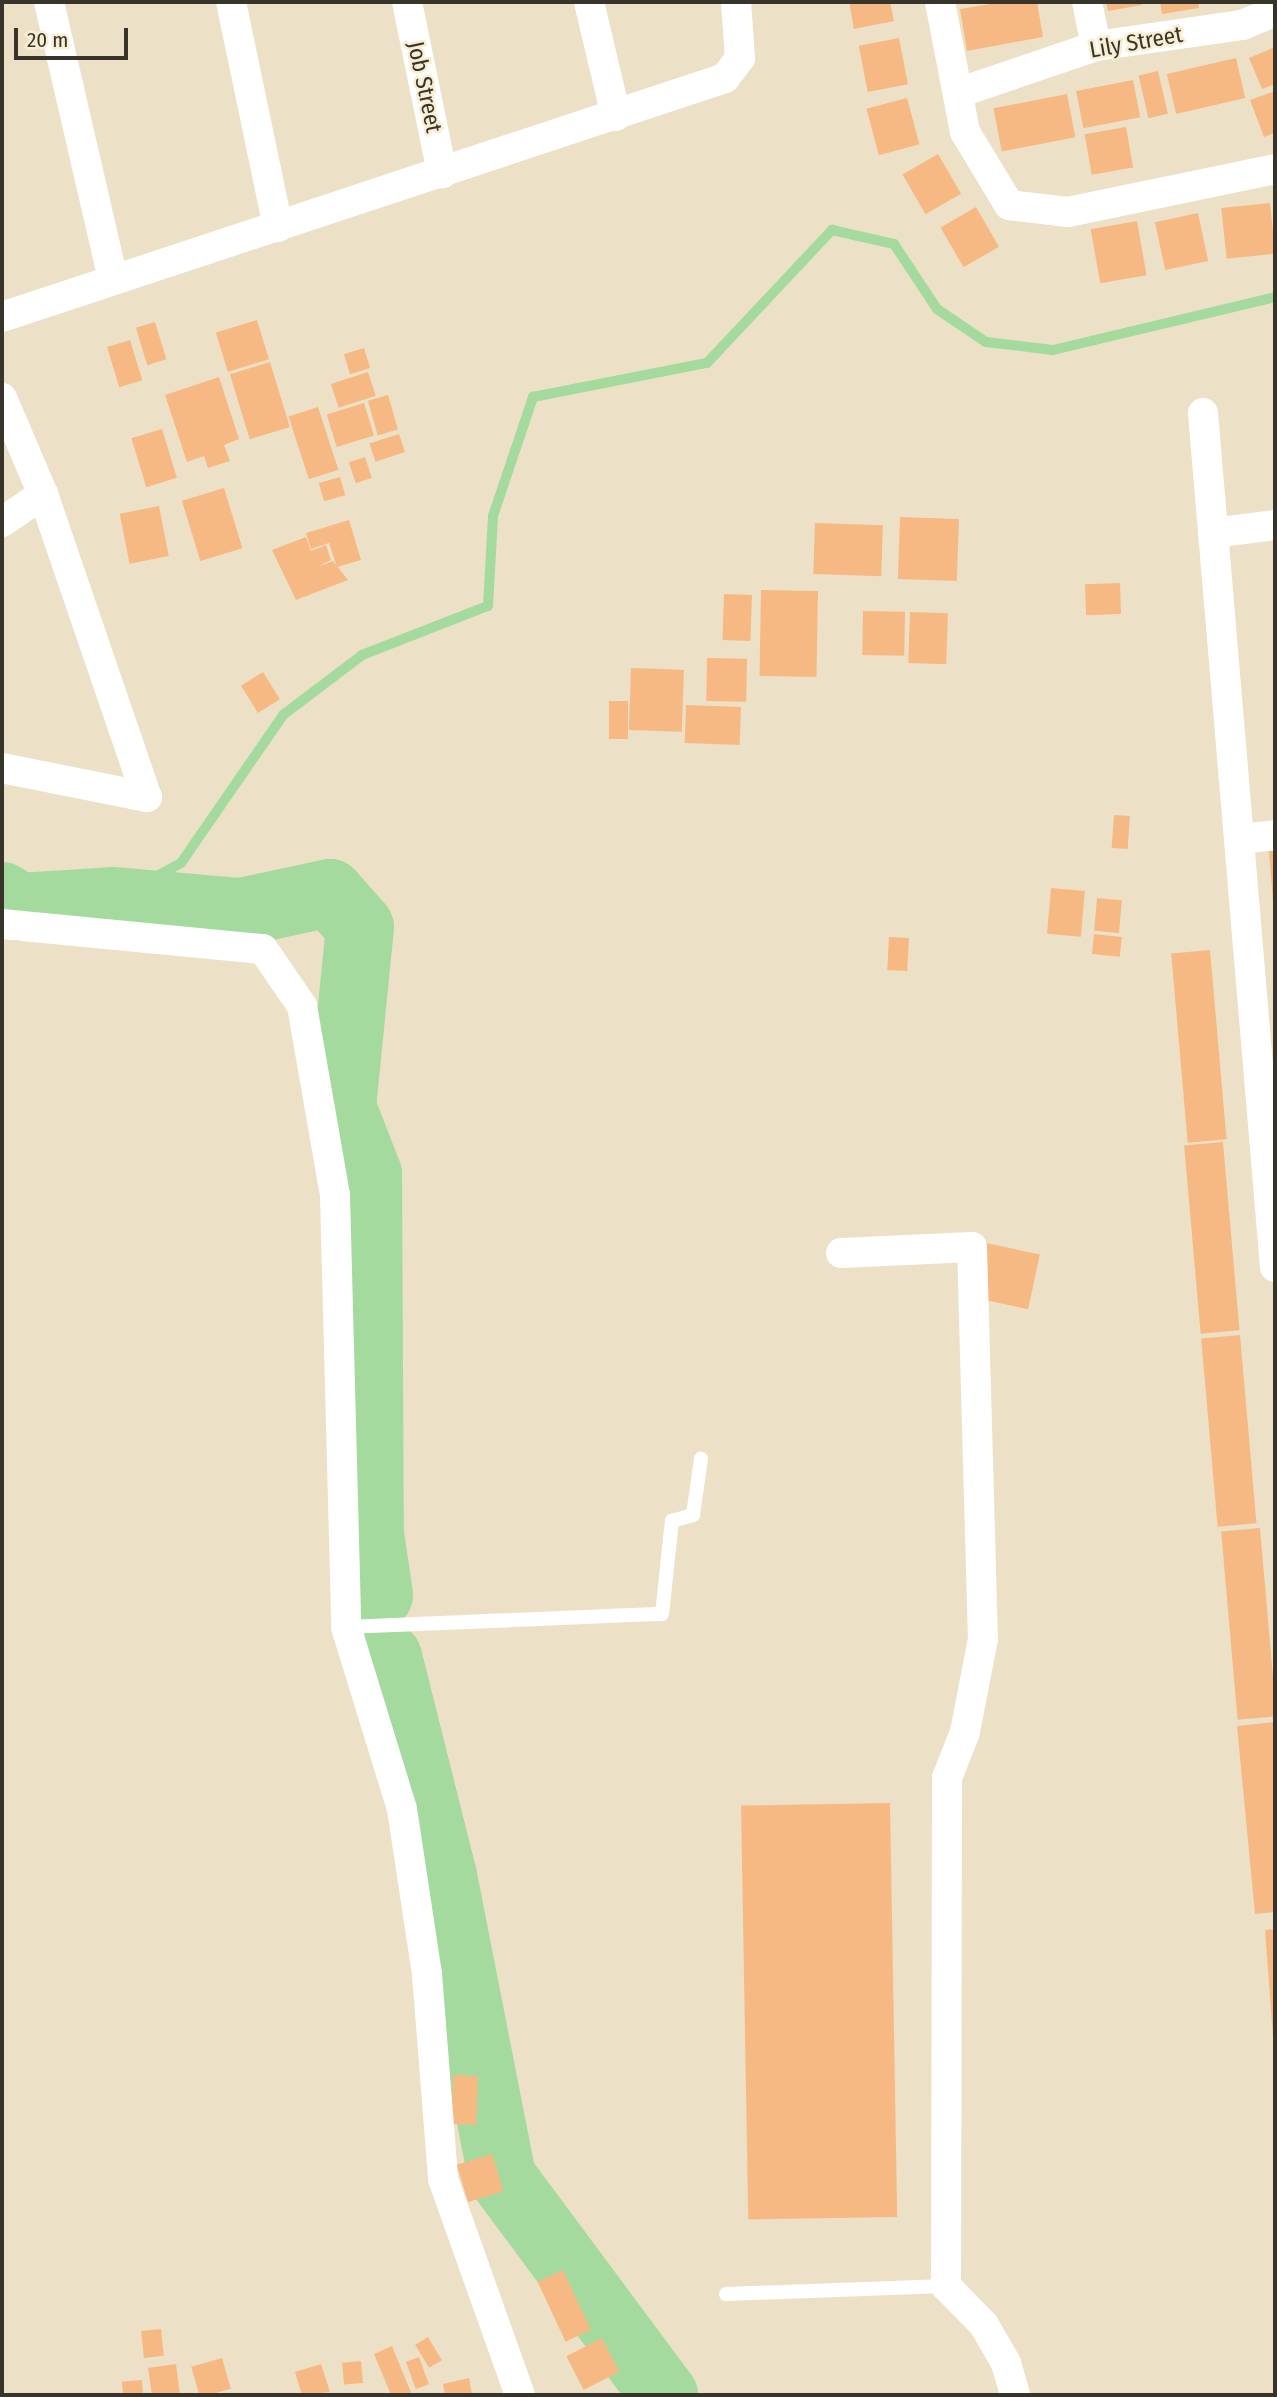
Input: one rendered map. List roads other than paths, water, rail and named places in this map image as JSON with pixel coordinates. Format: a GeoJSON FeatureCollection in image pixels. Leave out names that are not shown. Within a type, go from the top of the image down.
{"type":"FeatureCollection","features":[{"type":"Feature","properties":{"kind":"street"},"geometry":{"type":"LineString","coordinates":[[49,2],[113,280]]}},
{"type":"Feature","properties":{"kind":"street"},"geometry":{"type":"LineString","coordinates":[[231,2],[278,226]]}},
{"type":"Feature","properties":{"kind":"street","name":"Job Street"},"geometry":{"type":"LineString","coordinates":[[407,2],[442,173]]}},
{"type":"Feature","properties":{"kind":"street"},"geometry":{"type":"LineString","coordinates":[[589,2],[616,116]]}},
{"type":"Feature","properties":{"kind":"street"},"geometry":{"type":"LineString","coordinates":[[2,317],[616,116],[737,69],[741,40],[736,2]]}},
{"type":"Feature","properties":{"kind":"street"},"geometry":{"type":"LineString","coordinates":[[940,2],[965,132],[1009,205],[1068,212],[1275,169]]}},
{"type":"Feature","properties":{"kind":"street"},"geometry":{"type":"LineString","coordinates":[[1087,2],[1096,46]]}},
{"type":"Feature","properties":{"kind":"street","name":"Lily Street"},"geometry":{"type":"LineString","coordinates":[[958,93],[1096,46],[1240,14],[1275,12]]}},
{"type":"Feature","properties":{"kind":"street"},"geometry":{"type":"LineString","coordinates":[[2,398],[43,494],[147,797],[2,768]]}},
{"type":"Feature","properties":{"kind":"street"},"geometry":{"type":"LineString","coordinates":[[1202,414],[1275,1267]]}},
{"type":"Feature","properties":{"kind":"street"},"geometry":{"type":"LineString","coordinates":[[2,522],[43,494]]}},
{"type":"Feature","properties":{"kind":"street"},"geometry":{"type":"LineString","coordinates":[[1213,533],[1275,525]]}},
{"type":"Feature","properties":{"kind":"street"},"geometry":{"type":"LineString","coordinates":[[1239,839],[1275,835]]}},
{"type":"Feature","properties":{"kind":"street"},"geometry":{"type":"LineString","coordinates":[[2,924],[263,949],[302,1006],[335,1195],[346,1627],[402,1810],[427,1974],[443,2179],[520,2395]]}},
{"type":"Feature","properties":{"kind":"street"},"geometry":{"type":"LineString","coordinates":[[841,1253],[972,1247],[983,1639],[965,1731],[947,1778],[946,2286],[984,2325],[1006,2363],[1015,2395]]}},
{"type":"Feature","properties":{"kind":"lane"},"geometry":{"type":"LineString","coordinates":[[346,1627],[662,1614],[672,1521],[693,1515],[701,1459]]}},
{"type":"Feature","properties":{"kind":"lane"},"geometry":{"type":"LineString","coordinates":[[726,2294],[946,2286]]}},
{"type":"Feature","properties":{"kind":"waterway"},"geometry":{"type":"LineString","coordinates":[[112,901],[181,863],[283,715],[362,655],[488,606],[493,516],[533,397],[707,363],[832,230],[894,244],[937,309],[986,342],[1053,350],[1275,297]]}},
{"type":"Feature","properties":{"kind":"waterway"},"geometry":{"type":"LineString","coordinates":[[2,896],[20,907],[112,901],[241,912],[330,893],[360,927],[342,1107],[368,1174],[370,1534],[379,1595]]}},
{"type":"Feature","properties":{"kind":"waterway"},"geometry":{"type":"LineString","coordinates":[[388,1657],[443,1876],[502,2177],[664,2395]]}}]}
